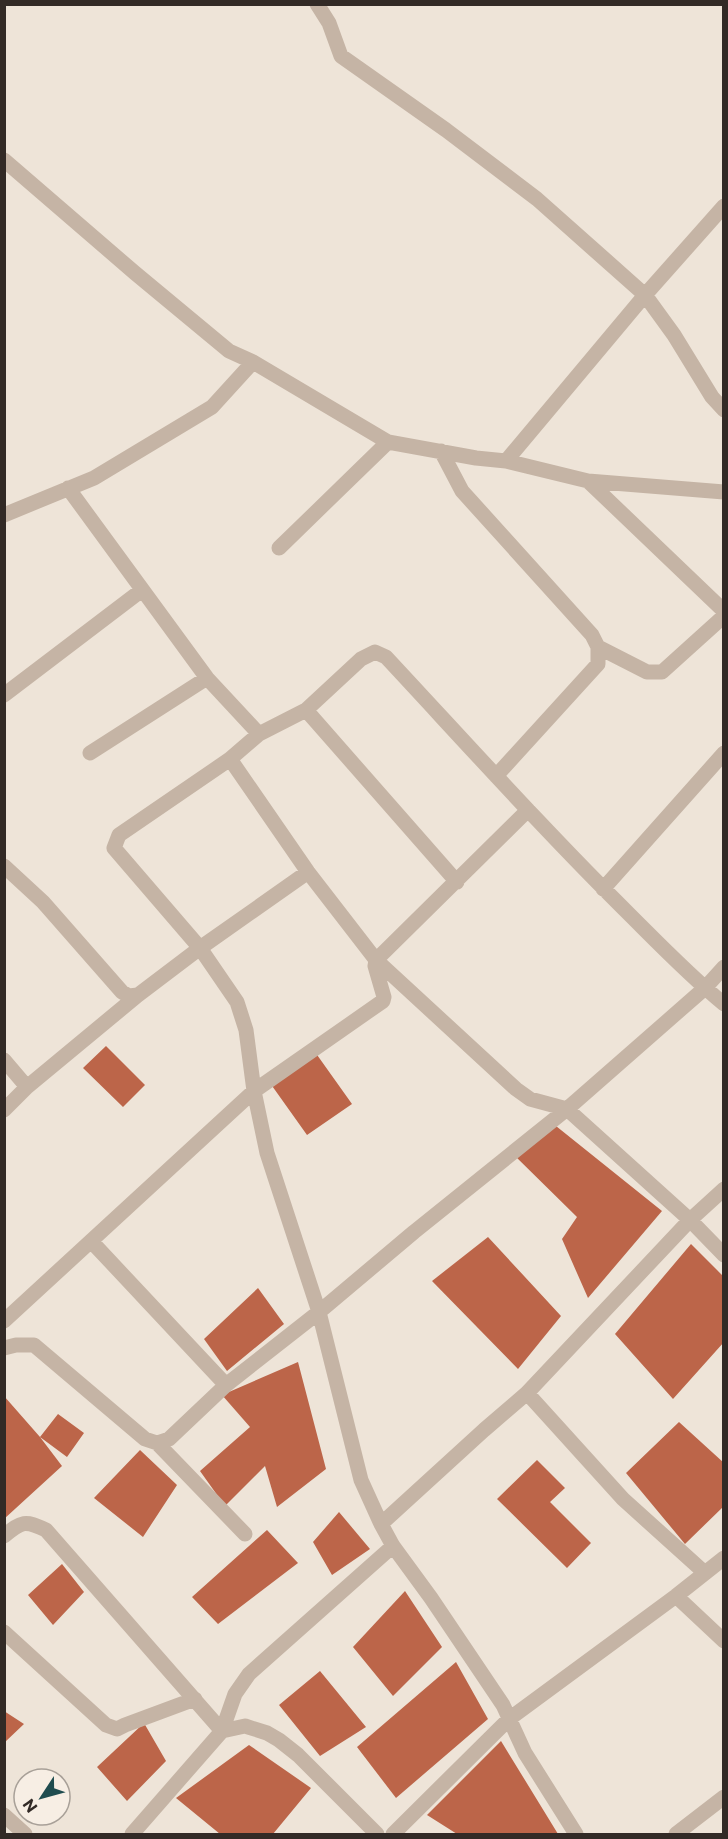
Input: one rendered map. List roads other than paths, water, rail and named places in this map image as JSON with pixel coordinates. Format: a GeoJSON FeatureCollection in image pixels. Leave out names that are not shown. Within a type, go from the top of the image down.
{"type":"FeatureCollection","features":[{"type":"Feature","properties":{"kind":"street"},"geometry":{"type":"LineString","coordinates":[[316,4],[329,23],[341,56],[446,130],[537,200],[645,296],[674,335],[712,397],[723,410]]}},
{"type":"Feature","properties":{"kind":"street"},"geometry":{"type":"LineString","coordinates":[[4,160],[229,351],[253,362],[388,442],[506,461],[588,481],[723,492]]}},
{"type":"Feature","properties":{"kind":"street"},"geometry":{"type":"LineString","coordinates":[[506,461],[723,206]]}},
{"type":"Feature","properties":{"kind":"street"},"geometry":{"type":"LineString","coordinates":[[4,514],[94,477],[212,407],[253,362]]}},
{"type":"Feature","properties":{"kind":"street"},"geometry":{"type":"LineString","coordinates":[[279,548],[388,442]]}},
{"type":"Feature","properties":{"kind":"street"},"geometry":{"type":"LineString","coordinates":[[441,452],[462,491],[592,635],[598,647],[598,664],[496,776]]}},
{"type":"Feature","properties":{"kind":"street"},"geometry":{"type":"LineString","coordinates":[[588,481],[723,611]]}},
{"type":"Feature","properties":{"kind":"street"},"geometry":{"type":"LineString","coordinates":[[68,488],[207,678],[259,734]]}},
{"type":"Feature","properties":{"kind":"street"},"geometry":{"type":"LineString","coordinates":[[4,695],[142,590]]}},
{"type":"Feature","properties":{"kind":"street"},"geometry":{"type":"LineString","coordinates":[[598,647],[647,672],[662,672],[723,616]]}},
{"type":"Feature","properties":{"kind":"street"},"geometry":{"type":"LineString","coordinates":[[576,1834],[525,1752],[503,1705],[393,1546],[381,1524],[361,1480],[319,1312],[298,1254],[267,1153],[254,1091],[246,1030],[237,1002],[200,948],[114,848],[115,842],[119,835],[230,759],[259,734],[306,710],[361,659],[375,652],[386,657],[603,889],[723,1004]]}},
{"type":"Feature","properties":{"kind":"street"},"geometry":{"type":"LineString","coordinates":[[90,753],[207,678]]}},
{"type":"Feature","properties":{"kind":"street"},"geometry":{"type":"LineString","coordinates":[[306,710],[457,882]]}},
{"type":"Feature","properties":{"kind":"street"},"geometry":{"type":"LineString","coordinates":[[603,889],[723,753]]}},
{"type":"Feature","properties":{"kind":"street"},"geometry":{"type":"LineString","coordinates":[[230,759],[308,872],[376,960],[516,1089],[530,1099],[567,1109],[690,1220],[723,1255]]}},
{"type":"Feature","properties":{"kind":"street"},"geometry":{"type":"LineString","coordinates":[[4,1321],[254,1091],[383,1002],[384,997],[375,966],[376,960],[528,810]]}},
{"type":"Feature","properties":{"kind":"street"},"geometry":{"type":"LineString","coordinates":[[4,866],[43,902],[122,992],[129,996],[138,996]]}},
{"type":"Feature","properties":{"kind":"street"},"geometry":{"type":"LineString","coordinates":[[4,1110],[27,1087],[138,996],[200,948],[308,872]]}},
{"type":"Feature","properties":{"kind":"street"},"geometry":{"type":"LineString","coordinates":[[157,1443],[169,1439],[226,1385],[567,1109],[705,988],[723,967]]}},
{"type":"Feature","properties":{"kind":"street"},"geometry":{"type":"LineString","coordinates":[[4,1060],[27,1087]]}},
{"type":"Feature","properties":{"kind":"street"},"geometry":{"type":"LineString","coordinates":[[381,1524],[528,1393],[690,1220],[723,1190]]}},
{"type":"Feature","properties":{"kind":"street"},"geometry":{"type":"LineString","coordinates":[[91,1241],[226,1385]]}},
{"type":"Feature","properties":{"kind":"street"},"geometry":{"type":"LineString","coordinates":[[4,1348],[16,1345],[34,1346],[146,1439],[157,1443],[245,1534]]}},
{"type":"Feature","properties":{"kind":"street"},"geometry":{"type":"LineString","coordinates":[[528,1393],[623,1499],[705,1573]]}},
{"type":"Feature","properties":{"kind":"street"},"geometry":{"type":"LineString","coordinates":[[4,1536],[18,1525],[31,1523],[46,1530],[222,1731]]}},
{"type":"Feature","properties":{"kind":"street"},"geometry":{"type":"LineString","coordinates":[[132,1834],[222,1731],[235,1694],[249,1674],[393,1546]]}},
{"type":"Feature","properties":{"kind":"street"},"geometry":{"type":"LineString","coordinates":[[393,1834],[509,1719],[723,1558]]}},
{"type":"Feature","properties":{"kind":"street"},"geometry":{"type":"LineString","coordinates":[[675,1596],[723,1641]]}},
{"type":"Feature","properties":{"kind":"street"},"geometry":{"type":"LineString","coordinates":[[4,1632],[106,1725],[117,1729],[195,1699]]}},
{"type":"Feature","properties":{"kind":"street"},"geometry":{"type":"LineString","coordinates":[[222,1731],[245,1726],[267,1733],[279,1740],[298,1755],[377,1834]]}},
{"type":"Feature","properties":{"kind":"street"},"geometry":{"type":"LineString","coordinates":[[676,1834],[723,1797]]}},
{"type":"Feature","properties":{"kind":"street"},"geometry":{"type":"LineString","coordinates":[[4,1815],[22,1834]]}}]}
